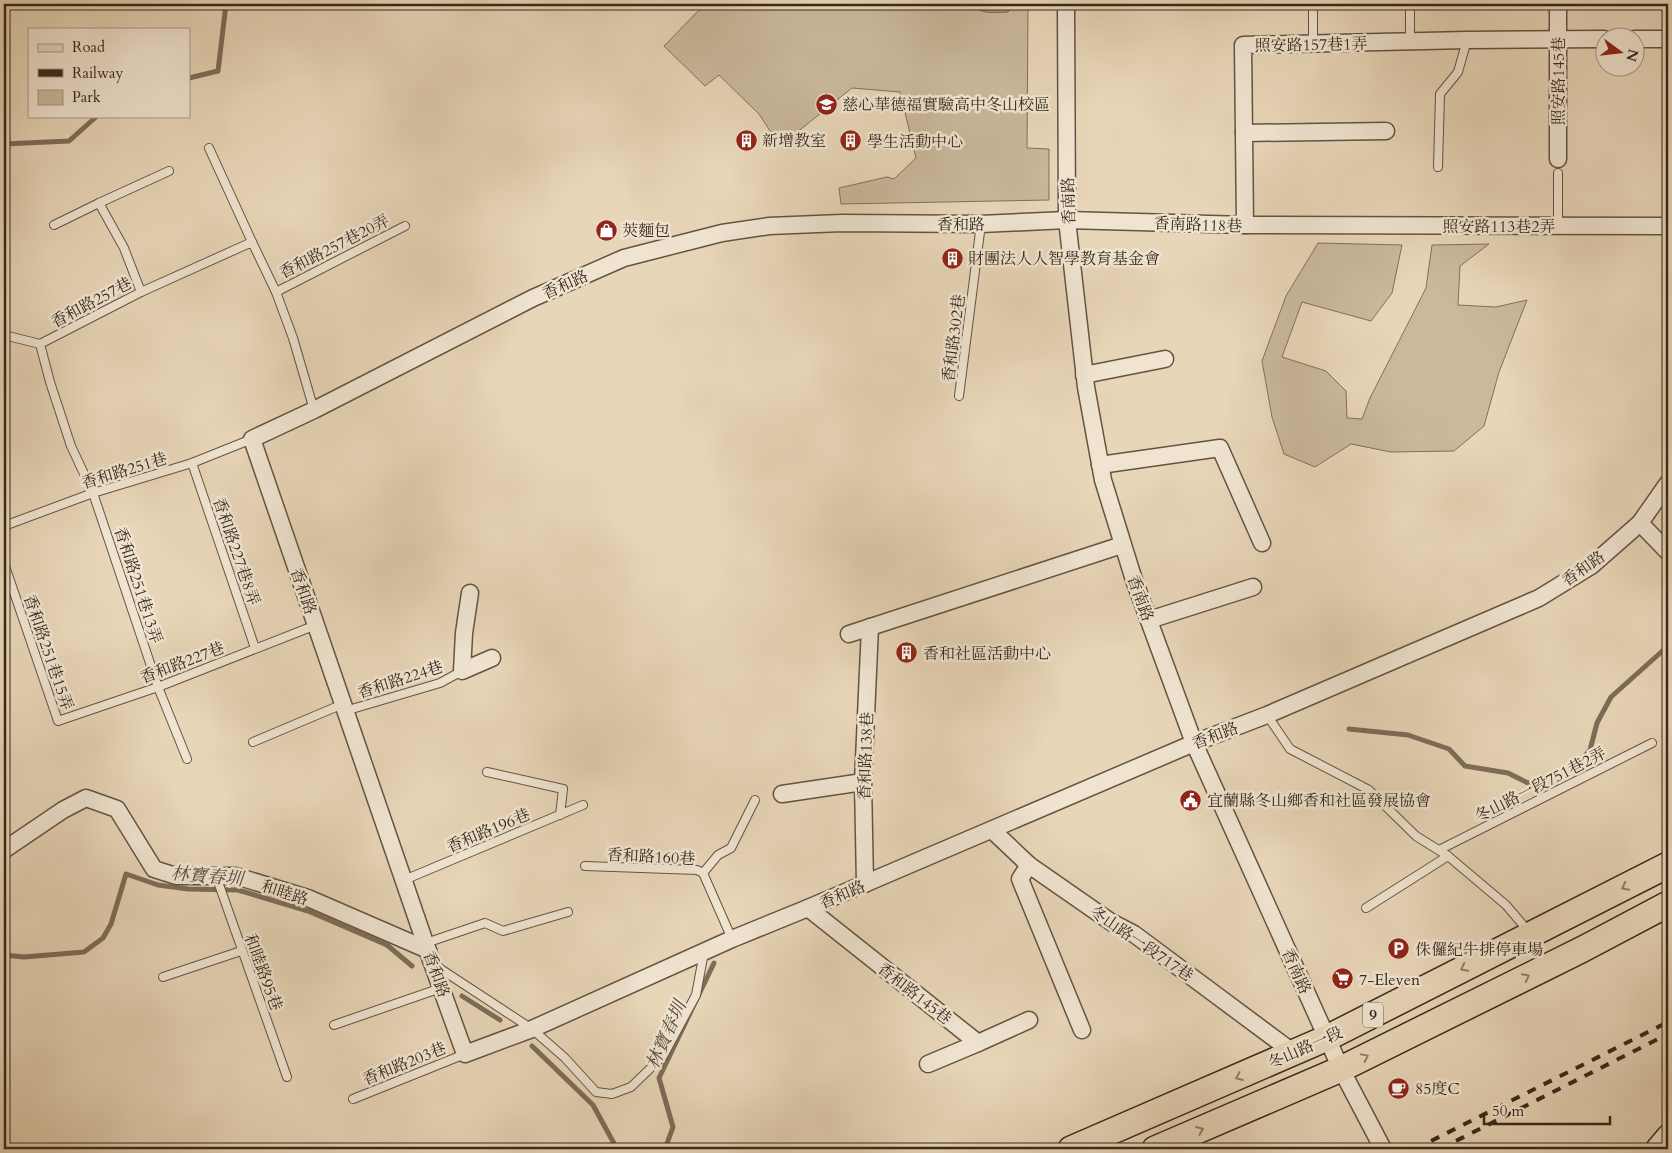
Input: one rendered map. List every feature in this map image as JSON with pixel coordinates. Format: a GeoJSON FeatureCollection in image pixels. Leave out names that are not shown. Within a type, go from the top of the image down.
{"type":"FeatureCollection","features":[{"type":"Feature","properties":{"kind":"main road","name":"冬山路一段"},"geometry":{"type":"LineString","coordinates":[[1071,1149],[1327,1038],[1668,865]]}},
{"type":"Feature","properties":{"kind":"main road","name":"冬山路一段"},"geometry":{"type":"LineString","coordinates":[[1155,1149],[1340,1069],[1574,953],[1668,904]]}},
{"type":"Feature","properties":{"kind":"street","name":"香南路"},"geometry":{"type":"LineString","coordinates":[[1066,4],[1067,220],[1084,375],[1103,480],[1122,545],[1194,743],[1340,1069],[1383,1149]]}},
{"type":"Feature","properties":{"kind":"street","name":"照安路145巷"},"geometry":{"type":"LineString","coordinates":[[1558,4],[1558,166]]}},
{"type":"Feature","properties":{"kind":"street","name":"照安路157巷1弄"},"geometry":{"type":"LineString","coordinates":[[1245,225],[1244,46],[1313,43],[1594,39]]}},
{"type":"Feature","properties":{"kind":"street"},"geometry":{"type":"LineString","coordinates":[[1644,39],[1668,39]]}},
{"type":"Feature","properties":{"kind":"street"},"geometry":{"type":"LineString","coordinates":[[1244,132],[1386,131]]}},
{"type":"Feature","properties":{"kind":"street","name":"香和路"},"geometry":{"type":"LineString","coordinates":[[1067,220],[981,224],[842,223],[769,226],[722,233],[624,258],[533,298],[314,410],[252,439],[465,1054],[530,1030],[732,939],[1194,743],[1267,715],[1539,598],[1591,566],[1640,523],[1668,484]]}},
{"type":"Feature","properties":{"kind":"street","name":"香南路118巷"},"geometry":{"type":"LineString","coordinates":[[1067,220],[1245,225],[1329,225]]}},
{"type":"Feature","properties":{"kind":"street","name":"照安路113巷2弄"},"geometry":{"type":"LineString","coordinates":[[1329,225],[1668,226]]}},
{"type":"Feature","properties":{"kind":"street"},"geometry":{"type":"LineString","coordinates":[[1084,375],[1165,359]]}},
{"type":"Feature","properties":{"kind":"street"},"geometry":{"type":"LineString","coordinates":[[1100,465],[1220,448],[1262,542]]}},
{"type":"Feature","properties":{"kind":"street"},"geometry":{"type":"LineString","coordinates":[[1640,523],[1668,552]]}},
{"type":"Feature","properties":{"kind":"street"},"geometry":{"type":"LineString","coordinates":[[849,634],[1122,545]]}},
{"type":"Feature","properties":{"kind":"street"},"geometry":{"type":"LineString","coordinates":[[1149,620],[1253,587]]}},
{"type":"Feature","properties":{"kind":"street"},"geometry":{"type":"LineString","coordinates":[[470,593],[464,633],[462,671],[492,658]]}},
{"type":"Feature","properties":{"kind":"street","name":"香和路138巷"},"geometry":{"type":"LineString","coordinates":[[865,884],[863,782],[870,627]]}},
{"type":"Feature","properties":{"kind":"street"},"geometry":{"type":"LineString","coordinates":[[782,794],[863,782]]}},
{"type":"Feature","properties":{"kind":"street","name":"和睦路"},"geometry":{"type":"LineString","coordinates":[[4,850],[63,810],[86,798],[118,809],[154,869],[176,876],[216,879],[236,876],[308,898],[429,952]]}},
{"type":"Feature","properties":{"kind":"street","name":"冬山路一段717巷"},"geometry":{"type":"LineString","coordinates":[[992,830],[1029,865],[1111,922],[1134,934],[1294,1053]]}},
{"type":"Feature","properties":{"kind":"street"},"geometry":{"type":"LineString","coordinates":[[1029,865],[1020,879],[1082,1030]]}},
{"type":"Feature","properties":{"kind":"street","name":"香和路145巷"},"geometry":{"type":"LineString","coordinates":[[808,908],[978,1043]]}},
{"type":"Feature","properties":{"kind":"street"},"geometry":{"type":"LineString","coordinates":[[928,1064],[1029,1020]]}},
{"type":"Feature","properties":{"kind":"street"},"geometry":{"type":"LineString","coordinates":[[1657,1149],[1668,1136]]}},
{"type":"Feature","properties":{"kind":"lane"},"geometry":{"type":"LineString","coordinates":[[1313,4],[1313,43]]}},
{"type":"Feature","properties":{"kind":"lane"},"geometry":{"type":"LineString","coordinates":[[1410,4],[1410,42]]}},
{"type":"Feature","properties":{"kind":"lane"},"geometry":{"type":"LineString","coordinates":[[1438,167],[1440,94],[1458,72],[1468,40]]}},
{"type":"Feature","properties":{"kind":"lane"},"geometry":{"type":"LineString","coordinates":[[210,148],[276,292],[293,338],[314,410]]}},
{"type":"Feature","properties":{"kind":"lane"},"geometry":{"type":"LineString","coordinates":[[1558,166],[1558,226]]}},
{"type":"Feature","properties":{"kind":"lane"},"geometry":{"type":"LineString","coordinates":[[54,225],[169,170]]}},
{"type":"Feature","properties":{"kind":"lane"},"geometry":{"type":"LineString","coordinates":[[99,203],[124,248],[141,292]]}},
{"type":"Feature","properties":{"kind":"lane","name":"香和路302巷"},"geometry":{"type":"LineString","coordinates":[[959,396],[981,224]]}},
{"type":"Feature","properties":{"kind":"lane","name":"香和路257巷20弄"},"geometry":{"type":"LineString","coordinates":[[276,292],[404,226]]}},
{"type":"Feature","properties":{"kind":"lane","name":"香和路257巷"},"geometry":{"type":"LineString","coordinates":[[93,493],[71,446],[40,344],[141,292],[252,242]]}},
{"type":"Feature","properties":{"kind":"lane"},"geometry":{"type":"LineString","coordinates":[[4,335],[40,344]]}},
{"type":"Feature","properties":{"kind":"lane","name":"香和路251巷"},"geometry":{"type":"LineString","coordinates":[[4,526],[93,493],[192,462],[252,439]]}},
{"type":"Feature","properties":{"kind":"lane","name":"香和路227巷8弄"},"geometry":{"type":"LineString","coordinates":[[192,462],[255,648]]}},
{"type":"Feature","properties":{"kind":"lane","name":"香和路251巷13弄"},"geometry":{"type":"LineString","coordinates":[[93,493],[158,687],[187,759]]}},
{"type":"Feature","properties":{"kind":"lane","name":"香和路251巷15弄"},"geometry":{"type":"LineString","coordinates":[[4,563],[58,721]]}},
{"type":"Feature","properties":{"kind":"lane","name":"香和路227巷"},"geometry":{"type":"LineString","coordinates":[[58,721],[158,687],[316,625]]}},
{"type":"Feature","properties":{"kind":"lane","name":"香和路224巷"},"geometry":{"type":"LineString","coordinates":[[253,742],[344,708],[440,683],[462,671]]}},
{"type":"Feature","properties":{"kind":"lane"},"geometry":{"type":"LineString","coordinates":[[1267,715],[1290,749],[1369,790],[1416,836],[1448,856],[1506,905],[1530,934]]}},
{"type":"Feature","properties":{"kind":"lane","name":"冬山路一段751巷2弄"},"geometry":{"type":"LineString","coordinates":[[1439,850],[1652,743]]}},
{"type":"Feature","properties":{"kind":"lane"},"geometry":{"type":"LineString","coordinates":[[487,772],[564,789],[560,815]]}},
{"type":"Feature","properties":{"kind":"lane"},"geometry":{"type":"LineString","coordinates":[[703,873],[718,855],[731,848],[755,800]]}},
{"type":"Feature","properties":{"kind":"lane","name":"香和路196巷"},"geometry":{"type":"LineString","coordinates":[[404,880],[583,805]]}},
{"type":"Feature","properties":{"kind":"lane"},"geometry":{"type":"LineString","coordinates":[[1366,908],[1448,856]]}},
{"type":"Feature","properties":{"kind":"lane","name":"香和路160巷"},"geometry":{"type":"LineString","coordinates":[[584,866],[697,870],[703,873],[732,939]]}},
{"type":"Feature","properties":{"kind":"lane","name":"和睦路95巷"},"geometry":{"type":"LineString","coordinates":[[216,879],[286,1077]]}},
{"type":"Feature","properties":{"kind":"lane"},"geometry":{"type":"LineString","coordinates":[[568,912],[503,931],[485,923],[429,952],[565,1058],[596,1092],[612,1094],[631,1087],[663,1056],[696,995],[704,952]]}},
{"type":"Feature","properties":{"kind":"lane"},"geometry":{"type":"LineString","coordinates":[[163,977],[241,952]]}},
{"type":"Feature","properties":{"kind":"lane"},"geometry":{"type":"LineString","coordinates":[[334,1025],[441,988]]}},
{"type":"Feature","properties":{"kind":"lane","name":"香和路203巷"},"geometry":{"type":"LineString","coordinates":[[353,1099],[465,1054]]}},
{"type":"Feature","properties":{"kind":"green space"},"geometry":{"type":"Polygon","coordinates":[[[705,4],[1028,4],[1027,148],[1049,149],[1049,200],[841,204],[839,188],[887,177],[894,179],[916,158],[900,92],[852,88],[780,146],[759,114],[719,75],[705,86],[664,46],[705,4]]]}},
{"type":"Feature","properties":{"kind":"green space"},"geometry":{"type":"Polygon","coordinates":[[[1318,243],[1402,245],[1392,293],[1371,321],[1302,302],[1282,357],[1326,371],[1346,391],[1347,418],[1362,419],[1370,398],[1426,288],[1432,245],[1489,244],[1460,266],[1458,305],[1496,307],[1527,300],[1499,372],[1484,426],[1454,451],[1391,452],[1351,444],[1315,467],[1284,454],[1272,417],[1262,361],[1286,296],[1318,243]]]}},
{"type":"Feature","properties":{"kind":"shaded area"},"geometry":{"type":"Polygon","coordinates":[[[969,4],[1015,4],[1008,12],[997,13],[983,11],[969,4]]]}},
{"type":"Feature","properties":{"kind":"waterway"},"geometry":{"type":"LineString","coordinates":[[190,78],[218,71],[226,4]]}},
{"type":"Feature","properties":{"kind":"waterway"},"geometry":{"type":"LineString","coordinates":[[4,144],[69,141],[95,118]]}},
{"type":"Feature","properties":{"kind":"waterway","name":"林寶春圳"},"geometry":{"type":"LineString","coordinates":[[1349,729],[1408,735],[1449,749],[1465,766],[1508,773],[1528,783],[1577,765],[1590,750],[1597,723],[1611,697],[1668,646]]}},
{"type":"Feature","properties":{"kind":"waterway","name":"林寶春圳"},"geometry":{"type":"LineString","coordinates":[[4,955],[24,957],[84,952],[103,938],[111,924],[126,874],[158,885],[188,889],[238,890],[308,911],[387,945],[412,966]]}},
{"type":"Feature","properties":{"kind":"waterway","name":"林寶春圳"},"geometry":{"type":"LineString","coordinates":[[665,1149],[673,1127],[659,1078],[714,963]]}},
{"type":"Feature","properties":{"kind":"waterway","name":"林寶春圳"},"geometry":{"type":"LineString","coordinates":[[462,996],[500,1020]]}},
{"type":"Feature","properties":{"kind":"waterway","name":"林寶春圳"},"geometry":{"type":"LineString","coordinates":[[532,1046],[593,1105],[617,1149]]}},
{"type":"Feature","properties":{"kind":"railway"},"geometry":{"type":"LineString","coordinates":[[1415,1149],[1668,1022]]}},
{"type":"Feature","properties":{"kind":"railway"},"geometry":{"type":"LineString","coordinates":[[1440,1149],[1668,1034]]}},
{"type":"Feature","properties":{"kind":"place","name":"慈心華德福實驗高中冬山校區"},"geometry":{"type":"Point","coordinates":[826,104]}},
{"type":"Feature","properties":{"kind":"place","name":"新增教室"},"geometry":{"type":"Point","coordinates":[746,140]}},
{"type":"Feature","properties":{"kind":"place","name":"學生活動中心"},"geometry":{"type":"Point","coordinates":[851,141]}},
{"type":"Feature","properties":{"kind":"place","name":"莢麵包"},"geometry":{"type":"Point","coordinates":[606,230]}},
{"type":"Feature","properties":{"kind":"place","name":"財團法人人智學教育基金會"},"geometry":{"type":"Point","coordinates":[952,258]}},
{"type":"Feature","properties":{"kind":"place","name":"香和社區活動中心"},"geometry":{"type":"Point","coordinates":[907,653]}},
{"type":"Feature","properties":{"kind":"place","name":"宜蘭縣冬山鄉香和社區發展協會"},"geometry":{"type":"Point","coordinates":[1191,800]}},
{"type":"Feature","properties":{"kind":"place","name":"侏儸紀牛排停車場"},"geometry":{"type":"Point","coordinates":[1399,949]}},
{"type":"Feature","properties":{"kind":"place","name":"7-Eleven"},"geometry":{"type":"Point","coordinates":[1343,979]}},
{"type":"Feature","properties":{"kind":"place","name":"85度C"},"geometry":{"type":"Point","coordinates":[1399,1088]}}]}
